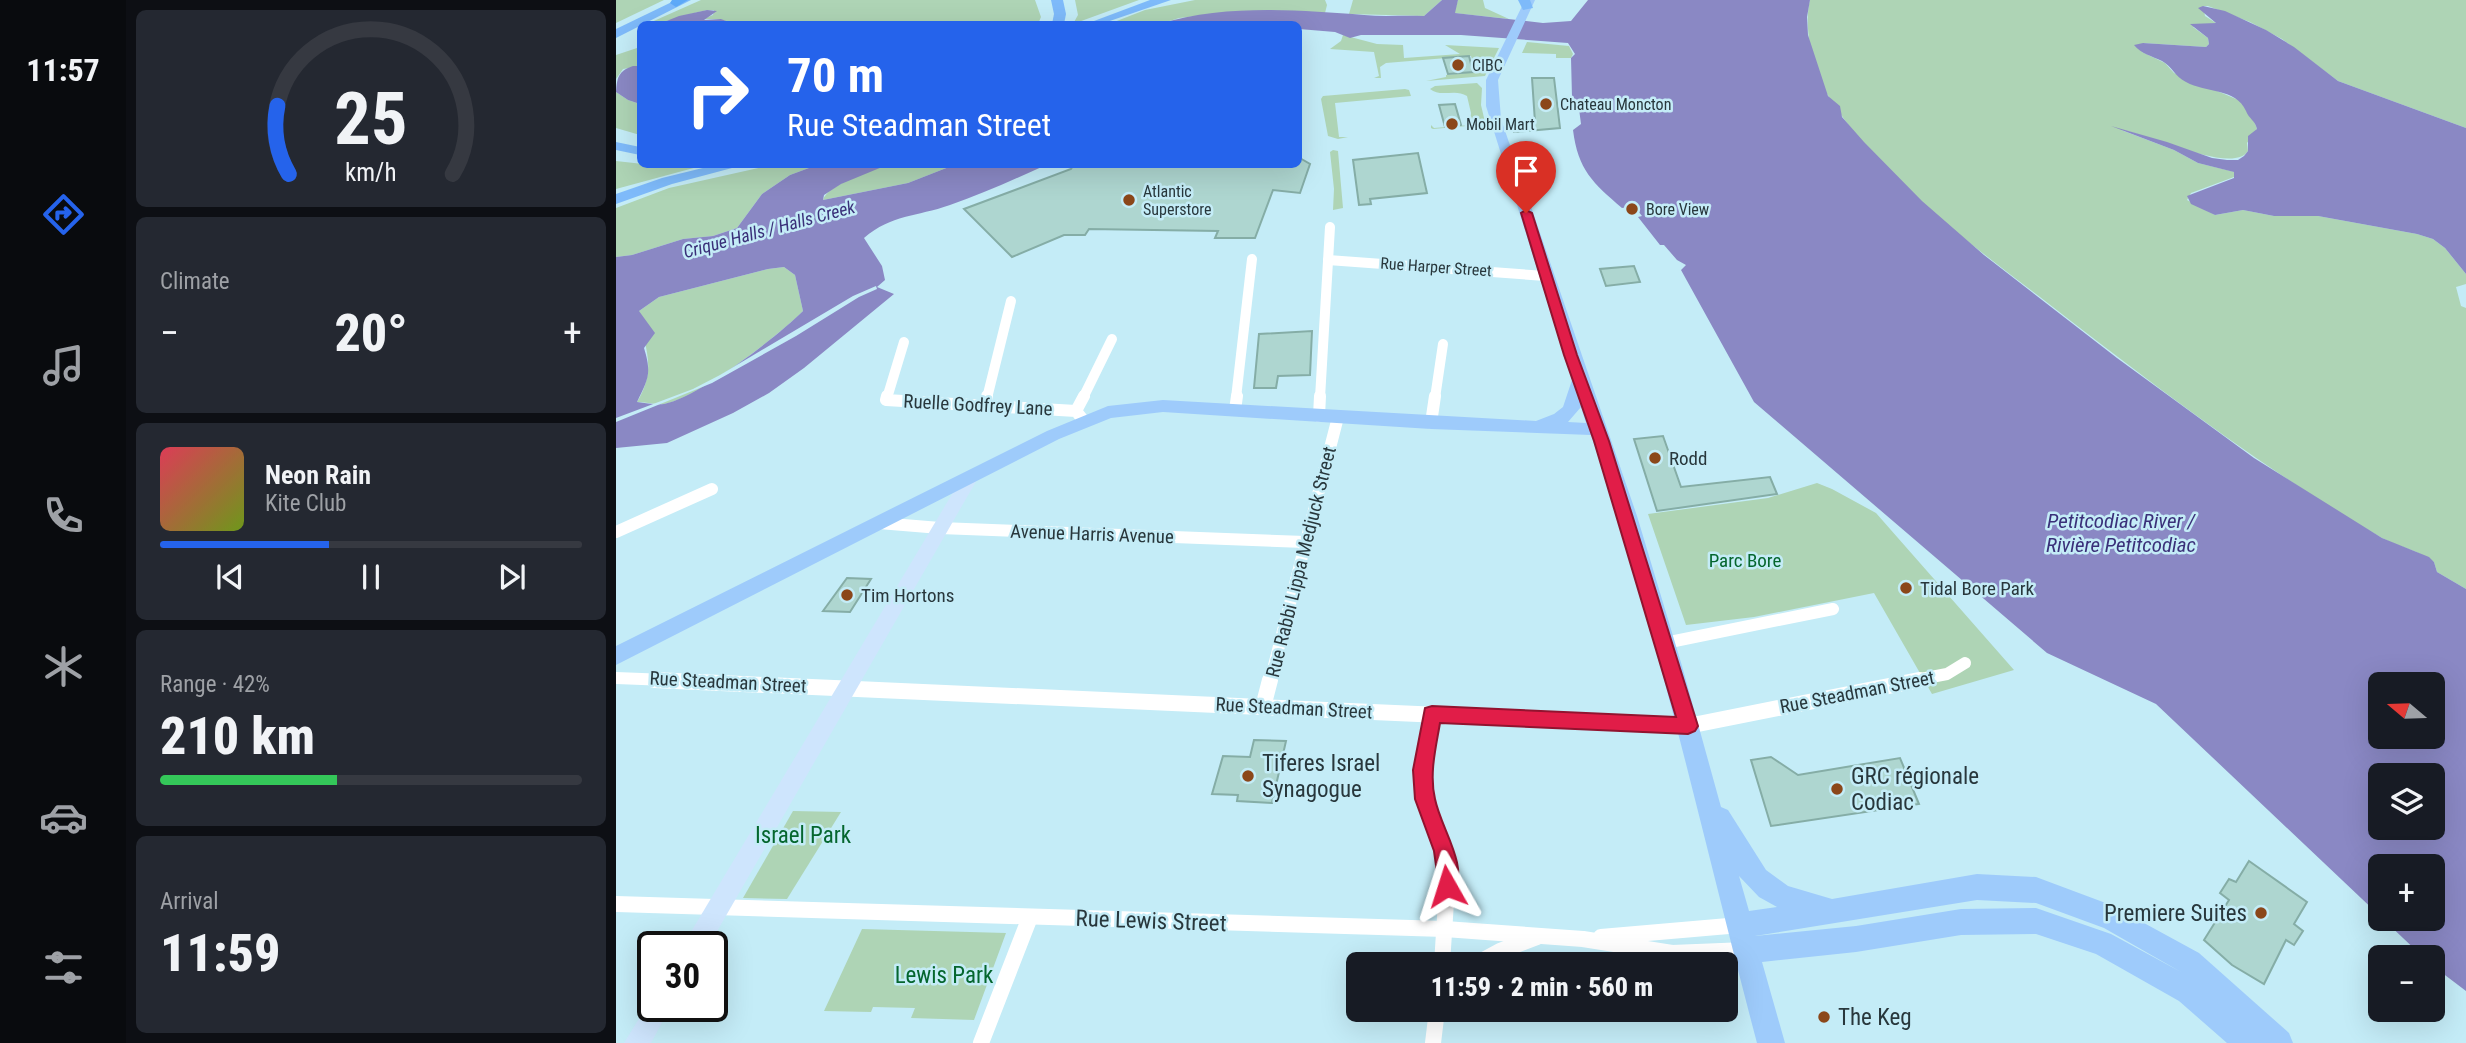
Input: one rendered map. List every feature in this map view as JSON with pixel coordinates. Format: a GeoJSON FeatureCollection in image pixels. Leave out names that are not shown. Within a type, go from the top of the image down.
{"type":"FeatureCollection","features":[{"type":"Feature","properties":{"kind":"highway"},"geometry":{"type":"LineString","coordinates":[[1057,0],[1059,21]]}},
{"type":"Feature","properties":{"kind":"highway"},"geometry":{"type":"LineString","coordinates":[[1100,21],[1139,6],[1166,0]]}},
{"type":"Feature","properties":{"kind":"highway"},"geometry":{"type":"LineString","coordinates":[[642,21],[681,1]]}},
{"type":"Feature","properties":{"kind":"highway"},"geometry":{"type":"LineString","coordinates":[[616,34],[637,23]]}},
{"type":"Feature","properties":{"kind":"highway"},"geometry":{"type":"LineString","coordinates":[[616,146],[637,150]]}},
{"type":"Feature","properties":{"kind":"highway"},"geometry":{"type":"LineString","coordinates":[[616,199],[667,181],[723,168]]}},
{"type":"Feature","properties":{"kind":"main road"},"geometry":{"type":"LineString","coordinates":[[1526,6],[1492,80],[1490,93],[1495,122],[1515,176],[1665,643],[1771,1043]]}},
{"type":"Feature","properties":{"kind":"main road"},"geometry":{"type":"LineString","coordinates":[[1518,427],[1559,420],[1571,412],[1579,382]]}},
{"type":"Feature","properties":{"kind":"main road"},"geometry":{"type":"LineString","coordinates":[[616,656],[970,478],[1080,416],[1163,406],[1431,423],[1597,429]]}},
{"type":"Feature","properties":{"kind":"main road"},"geometry":{"type":"LineString","coordinates":[[703,931],[970,478]]}},
{"type":"Feature","properties":{"kind":"main road"},"geometry":{"type":"LineString","coordinates":[[1706,795],[1748,869],[1771,893],[1798,903],[1847,910]]}},
{"type":"Feature","properties":{"kind":"main road"},"geometry":{"type":"LineString","coordinates":[[1743,937],[1847,910],[1977,887],[2036,890],[2111,918],[2190,961],[2278,1043]]}},
{"type":"Feature","properties":{"kind":"main road"},"geometry":{"type":"LineString","coordinates":[[1743,937],[1856,939],[1961,922],[2036,921],[2102,943],[2189,991],[2239,1038]]}},
{"type":"Feature","properties":{"kind":"main road"},"geometry":{"type":"LineString","coordinates":[[637,1043],[649,1022]]}},
{"type":"Feature","properties":{"kind":"street","name":"Rue Rabbi Lippa Medjuck Street"},"geometry":{"type":"LineString","coordinates":[[1263,706],[1305,542],[1329,416],[1330,227]]}},
{"type":"Feature","properties":{"kind":"street"},"geometry":{"type":"LineString","coordinates":[[1235,410],[1252,259]]}},
{"type":"Feature","properties":{"kind":"street","name":"Rue Harper Street"},"geometry":{"type":"LineString","coordinates":[[1328,260],[1545,276]]}},
{"type":"Feature","properties":{"kind":"street"},"geometry":{"type":"LineString","coordinates":[[985,405],[1011,301]]}},
{"type":"Feature","properties":{"kind":"street"},"geometry":{"type":"LineString","coordinates":[[1080,416],[1112,339]]}},
{"type":"Feature","properties":{"kind":"street","name":"Ruelle Godfrey Lane"},"geometry":{"type":"LineString","coordinates":[[904,342],[886,400],[985,405],[1080,416]]}},
{"type":"Feature","properties":{"kind":"street"},"geometry":{"type":"LineString","coordinates":[[1431,423],[1443,344]]}},
{"type":"Feature","properties":{"kind":"street"},"geometry":{"type":"LineString","coordinates":[[616,532],[712,489]]}},
{"type":"Feature","properties":{"kind":"street","name":"Avenue Harris Avenue"},"geometry":{"type":"LineString","coordinates":[[879,523],[940,528],[1305,542]]}},
{"type":"Feature","properties":{"kind":"street"},"geometry":{"type":"LineString","coordinates":[[1665,643],[1833,609]]}},
{"type":"Feature","properties":{"kind":"street","name":"Rue Steadman Street"},"geometry":{"type":"LineString","coordinates":[[616,678],[1688,726],[1947,674],[1965,663]]}},
{"type":"Feature","properties":{"kind":"street"},"geometry":{"type":"LineString","coordinates":[[1432,714],[1423,770],[1425,799],[1444,851],[1447,886],[1443,952]]}},
{"type":"Feature","properties":{"kind":"street","name":"Rue Lewis Street"},"geometry":{"type":"LineString","coordinates":[[616,904],[1446,929],[1583,939],[1743,937]]}},
{"type":"Feature","properties":{"kind":"street"},"geometry":{"type":"LineString","coordinates":[[981,1043],[1030,917]]}},
{"type":"Feature","properties":{"kind":"street"},"geometry":{"type":"LineString","coordinates":[[1498,952],[1541,936]]}},
{"type":"Feature","properties":{"kind":"street","name":"Rue Lewis Street"},"geometry":{"type":"LineString","coordinates":[[1583,939],[1672,953],[1743,937]]}},
{"type":"Feature","properties":{"kind":"street"},"geometry":{"type":"LineString","coordinates":[[1433,1043],[1436,1022]]}},
{"type":"Feature","properties":{"kind":"green space"},"geometry":{"type":"Polygon","coordinates":[[[616,0],[664,0],[616,23],[616,0]]]}},
{"type":"Feature","properties":{"kind":"green space"},"geometry":{"type":"Polygon","coordinates":[[[701,0],[1035,0],[1041,17],[1039,21],[703,19],[713,15],[714,10],[667,21],[654,21],[701,0]]]}},
{"type":"Feature","properties":{"kind":"green space"},"geometry":{"type":"Polygon","coordinates":[[[1075,0],[1139,0],[1075,21],[1078,15],[1075,0]]]}},
{"type":"Feature","properties":{"kind":"green space"},"geometry":{"type":"Polygon","coordinates":[[[1195,0],[1325,0],[1327,5],[1325,13],[1222,13],[1170,21],[1117,21],[1145,10],[1195,0]]]}},
{"type":"Feature","properties":{"kind":"green space"},"geometry":{"type":"Polygon","coordinates":[[[1353,0],[1442,0],[1424,16],[1349,14],[1353,0]]]}},
{"type":"Feature","properties":{"kind":"green space"},"geometry":{"type":"Polygon","coordinates":[[[1458,0],[1483,0],[1485,8],[1509,19],[1454,13],[1458,0]]]}},
{"type":"Feature","properties":{"kind":"green space"},"geometry":{"type":"Polygon","coordinates":[[[1810,0],[2466,0],[2466,128],[2338,81],[2282,39],[2250,22],[2203,6],[2205,16],[2216,23],[2193,27],[2208,38],[2209,44],[2206,47],[2143,43],[2142,52],[2165,63],[2174,73],[2241,101],[2257,129],[2247,143],[2248,151],[2239,157],[2209,156],[2121,130],[2174,150],[2198,163],[2235,172],[2234,177],[2191,193],[2187,200],[2215,215],[2243,210],[2274,216],[2318,216],[2417,234],[2433,239],[2445,248],[2466,274],[2466,284],[2456,287],[2461,306],[2466,308],[2466,589],[2437,572],[2434,562],[2382,538],[2337,511],[2207,424],[1982,253],[1925,206],[1873,154],[1823,87],[1811,50],[1808,23],[1810,0]]]}},
{"type":"Feature","properties":{"kind":"green space"},"geometry":{"type":"Polygon","coordinates":[[[1343,35],[1377,44],[1403,45],[1404,58],[1460,54],[1445,45],[1499,48],[1485,76],[1426,81],[1446,75],[1476,72],[1471,56],[1386,63],[1380,67],[1381,78],[1374,78],[1379,76],[1374,52],[1330,49],[1341,41],[1343,35]]]}},
{"type":"Feature","properties":{"kind":"green space"},"geometry":{"type":"Polygon","coordinates":[[[1527,42],[1569,46],[1573,54],[1571,58],[1556,58],[1556,54],[1522,53],[1527,42]]]}},
{"type":"Feature","properties":{"kind":"green space"},"geometry":{"type":"Polygon","coordinates":[[[637,48],[637,67],[623,69],[616,79],[616,55],[637,48]]]}},
{"type":"Feature","properties":{"kind":"green space"},"geometry":{"type":"Polygon","coordinates":[[[1477,83],[1482,88],[1481,105],[1485,122],[1479,125],[1433,129],[1431,128],[1431,125],[1434,128],[1470,125],[1471,113],[1467,96],[1439,93],[1430,89],[1435,86],[1477,83]]]}},
{"type":"Feature","properties":{"kind":"green space"},"geometry":{"type":"Polygon","coordinates":[[[1409,90],[1411,96],[1335,103],[1339,137],[1348,137],[1338,139],[1328,136],[1321,99],[1323,96],[1409,90]]]}},
{"type":"Feature","properties":{"kind":"green space"},"geometry":{"type":"Polygon","coordinates":[[[616,92],[637,103],[637,134],[616,128],[616,92]]]}},
{"type":"Feature","properties":{"kind":"green space"},"geometry":{"type":"Polygon","coordinates":[[[1338,151],[1343,208],[1333,210],[1330,152],[1338,151]]]}},
{"type":"Feature","properties":{"kind":"green space"},"geometry":{"type":"Polygon","coordinates":[[[616,161],[637,163],[637,168],[694,168],[616,189],[616,161]]]}},
{"type":"Feature","properties":{"kind":"green space"},"geometry":{"type":"Polygon","coordinates":[[[759,168],[809,168],[790,175],[762,194],[737,228],[713,236],[683,239],[632,255],[616,257],[616,208],[669,188],[759,168]]]}},
{"type":"Feature","properties":{"kind":"green space"},"geometry":{"type":"Polygon","coordinates":[[[878,168],[946,168],[908,183],[823,200],[841,183],[878,168]]]}},
{"type":"Feature","properties":{"kind":"green space"},"geometry":{"type":"Polygon","coordinates":[[[784,267],[795,275],[803,311],[757,350],[696,391],[664,404],[637,402],[647,378],[648,368],[639,311],[659,297],[784,267]]]}},
{"type":"Feature","properties":{"kind":"green space","name":"Parc Bore"},"geometry":{"type":"Polygon","coordinates":[[[1817,483],[1876,513],[2014,670],[1932,694],[1874,593],[1754,617],[1686,625],[1648,514],[1768,498],[1817,483]]]}},
{"type":"Feature","properties":{"kind":"green space","name":"Israel Park"},"geometry":{"type":"Polygon","coordinates":[[[793,811],[841,812],[787,899],[743,898],[793,811]]]}},
{"type":"Feature","properties":{"kind":"green space","name":"Lewis Park"},"geometry":{"type":"Polygon","coordinates":[[[862,929],[1006,933],[974,1020],[911,1018],[915,1008],[873,1007],[871,1012],[824,1011],[862,929]]]}},
{"type":"Feature","properties":{"kind":"water","name":"Petitcodiac River / Rivière Petitcodiac"},"geometry":{"type":"Polygon","coordinates":[[[1442,0],[1458,0],[1455,13],[1543,23],[1571,21],[1588,0],[1810,0],[1808,35],[1828,96],[1840,106],[1842,117],[1864,142],[1922,201],[1984,255],[2117,358],[2254,458],[2382,538],[2429,557],[2437,572],[2466,589],[2466,991],[2445,975],[2445,945],[2410,945],[2396,931],[2445,931],[2445,854],[2368,854],[2368,905],[2156,704],[2047,653],[1754,402],[1681,270],[1686,265],[1677,260],[1664,245],[1660,245],[1638,217],[1642,216],[1634,206],[1622,208],[1595,183],[1583,166],[1573,130],[1581,124],[1578,101],[1572,97],[1571,58],[1575,54],[1568,43],[1461,35],[1361,35],[1350,38],[1335,32],[1302,29],[1302,21],[1172,21],[1235,11],[1424,16],[1442,0]]]}},
{"type":"Feature","properties":{"kind":"water"},"geometry":{"type":"Polygon","coordinates":[[[2203,6],[2225,11],[2266,30],[2294,47],[2338,81],[2466,128],[2466,274],[2445,248],[2433,239],[2417,234],[2318,216],[2274,216],[2243,210],[2215,215],[2191,204],[2187,196],[2234,178],[2234,172],[2198,163],[2174,150],[2111,126],[2212,158],[2238,160],[2248,151],[2248,136],[2257,129],[2235,98],[2186,82],[2165,63],[2143,53],[2134,45],[2143,43],[2206,47],[2209,44],[2208,38],[2190,24],[2216,23],[2198,8],[2203,6]]]}},
{"type":"Feature","properties":{"kind":"water"},"geometry":{"type":"Polygon","coordinates":[[[707,10],[717,11],[704,20],[726,21],[666,21],[707,10]]]}},
{"type":"Feature","properties":{"kind":"water"},"geometry":{"type":"Polygon","coordinates":[[[637,66],[637,103],[616,92],[619,76],[624,70],[637,66]]]}},
{"type":"Feature","properties":{"kind":"water","name":"Crique Halls / Halls Creek"},"geometry":{"type":"Polygon","coordinates":[[[809,168],[880,168],[841,184],[824,195],[823,200],[908,183],[946,168],[1039,168],[962,201],[895,220],[874,230],[864,238],[882,266],[885,280],[877,287],[894,294],[804,368],[769,393],[733,413],[667,443],[616,448],[616,257],[632,255],[683,239],[713,236],[737,228],[762,194],[790,175],[809,168]],[[784,267],[659,297],[639,311],[655,333],[644,348],[648,376],[637,402],[664,404],[697,390],[737,365],[803,311],[795,275],[784,267]]]}},
{"type":"Feature","properties":{"kind":"pier"},"geometry":{"type":"Polygon","coordinates":[[[876,286],[877,289],[712,383],[616,422],[616,418],[693,389],[720,375],[853,296],[876,286]]]}},
{"type":"Feature","properties":{"kind":"building","name":"CIBC"},"geometry":{"type":"Polygon","coordinates":[[[1469,56],[1473,72],[1448,74],[1443,58],[1469,56]]]}},
{"type":"Feature","properties":{"kind":"building","name":"Chateau Moncton"},"geometry":{"type":"Polygon","coordinates":[[[1532,78],[1554,78],[1560,128],[1514,132],[1513,130],[1535,122],[1532,78]]]}},
{"type":"Feature","properties":{"kind":"building"},"geometry":{"type":"Polygon","coordinates":[[[1455,104],[1461,125],[1445,127],[1439,105],[1455,104]]]}},
{"type":"Feature","properties":{"kind":"building"},"geometry":{"type":"Polygon","coordinates":[[[1418,153],[1427,193],[1370,199],[1371,204],[1359,205],[1353,160],[1418,153]]]}},
{"type":"Feature","properties":{"kind":"building","name":"Atlantic Superstore"},"geometry":{"type":"Polygon","coordinates":[[[1302,159],[1310,164],[1300,193],[1273,190],[1255,238],[1215,238],[1218,231],[1089,229],[1085,235],[1064,235],[1012,257],[964,209],[1071,169],[1302,168],[1302,159]]]}},
{"type":"Feature","properties":{"kind":"building"},"geometry":{"type":"Polygon","coordinates":[[[1634,266],[1640,282],[1606,286],[1600,269],[1634,266]]]}},
{"type":"Feature","properties":{"kind":"building"},"geometry":{"type":"Polygon","coordinates":[[[1312,331],[1310,375],[1278,376],[1276,388],[1254,388],[1259,334],[1312,331]]]}},
{"type":"Feature","properties":{"kind":"building","name":"Rodd"},"geometry":{"type":"Polygon","coordinates":[[[1663,436],[1681,487],[1770,477],[1777,494],[1657,511],[1634,439],[1663,436]]]}},
{"type":"Feature","properties":{"kind":"building","name":"Tim Hortons"},"geometry":{"type":"Polygon","coordinates":[[[847,578],[871,579],[850,612],[823,611],[847,578]]]}},
{"type":"Feature","properties":{"kind":"building","name":"Tiferes Israel Synagogue"},"geometry":{"type":"Polygon","coordinates":[[[1254,740],[1286,741],[1272,803],[1237,801],[1238,795],[1212,794],[1223,756],[1250,757],[1254,740]]]}},
{"type":"Feature","properties":{"kind":"building","name":"GRC régionale Codiac"},"geometry":{"type":"Polygon","coordinates":[[[1771,757],[1798,775],[1900,758],[1919,804],[1771,826],[1751,760],[1771,757]]]}},
{"type":"Feature","properties":{"kind":"building","name":"Premiere Suites"},"geometry":{"type":"Polygon","coordinates":[[[2249,861],[2307,902],[2294,924],[2303,931],[2294,945],[2286,940],[2264,984],[2232,965],[2204,940],[2229,900],[2220,893],[2229,879],[2236,882],[2249,861]]]}},
{"type":"Feature","properties":{"kind":"place","name":"CIBC"},"geometry":{"type":"Point","coordinates":[1458,65]}},
{"type":"Feature","properties":{"kind":"place","name":"Chateau Moncton"},"geometry":{"type":"Point","coordinates":[1546,104]}},
{"type":"Feature","properties":{"kind":"place","name":"Mobil Mart"},"geometry":{"type":"Point","coordinates":[1452,124]}},
{"type":"Feature","properties":{"kind":"place","name":"Atlantic Superstore"},"geometry":{"type":"Point","coordinates":[1129,200]}},
{"type":"Feature","properties":{"kind":"place","name":"Bore View"},"geometry":{"type":"Point","coordinates":[1632,209]}},
{"type":"Feature","properties":{"kind":"place","name":"Rodd"},"geometry":{"type":"Point","coordinates":[1655,458]}},
{"type":"Feature","properties":{"kind":"place","name":"Tidal Bore Park"},"geometry":{"type":"Point","coordinates":[1906,588]}},
{"type":"Feature","properties":{"kind":"place","name":"Tim Hortons"},"geometry":{"type":"Point","coordinates":[847,595]}},
{"type":"Feature","properties":{"kind":"place","name":"Tiferes Israel Synagogue"},"geometry":{"type":"Point","coordinates":[1248,776]}},
{"type":"Feature","properties":{"kind":"place","name":"GRC régionale Codiac"},"geometry":{"type":"Point","coordinates":[1837,789]}},
{"type":"Feature","properties":{"kind":"place","name":"Premiere Suites"},"geometry":{"type":"Point","coordinates":[2261,913]}},
{"type":"Feature","properties":{"kind":"place","name":"The Keg"},"geometry":{"type":"Point","coordinates":[1824,1017]}},
{"type":"Feature","properties":{"kind":"route"},"geometry":{"type":"LineString","coordinates":[[1447,886],[1444,851],[1425,799],[1423,770],[1432,714],[1688,726],[1602,441],[1571,355],[1526,213]]}}]}
